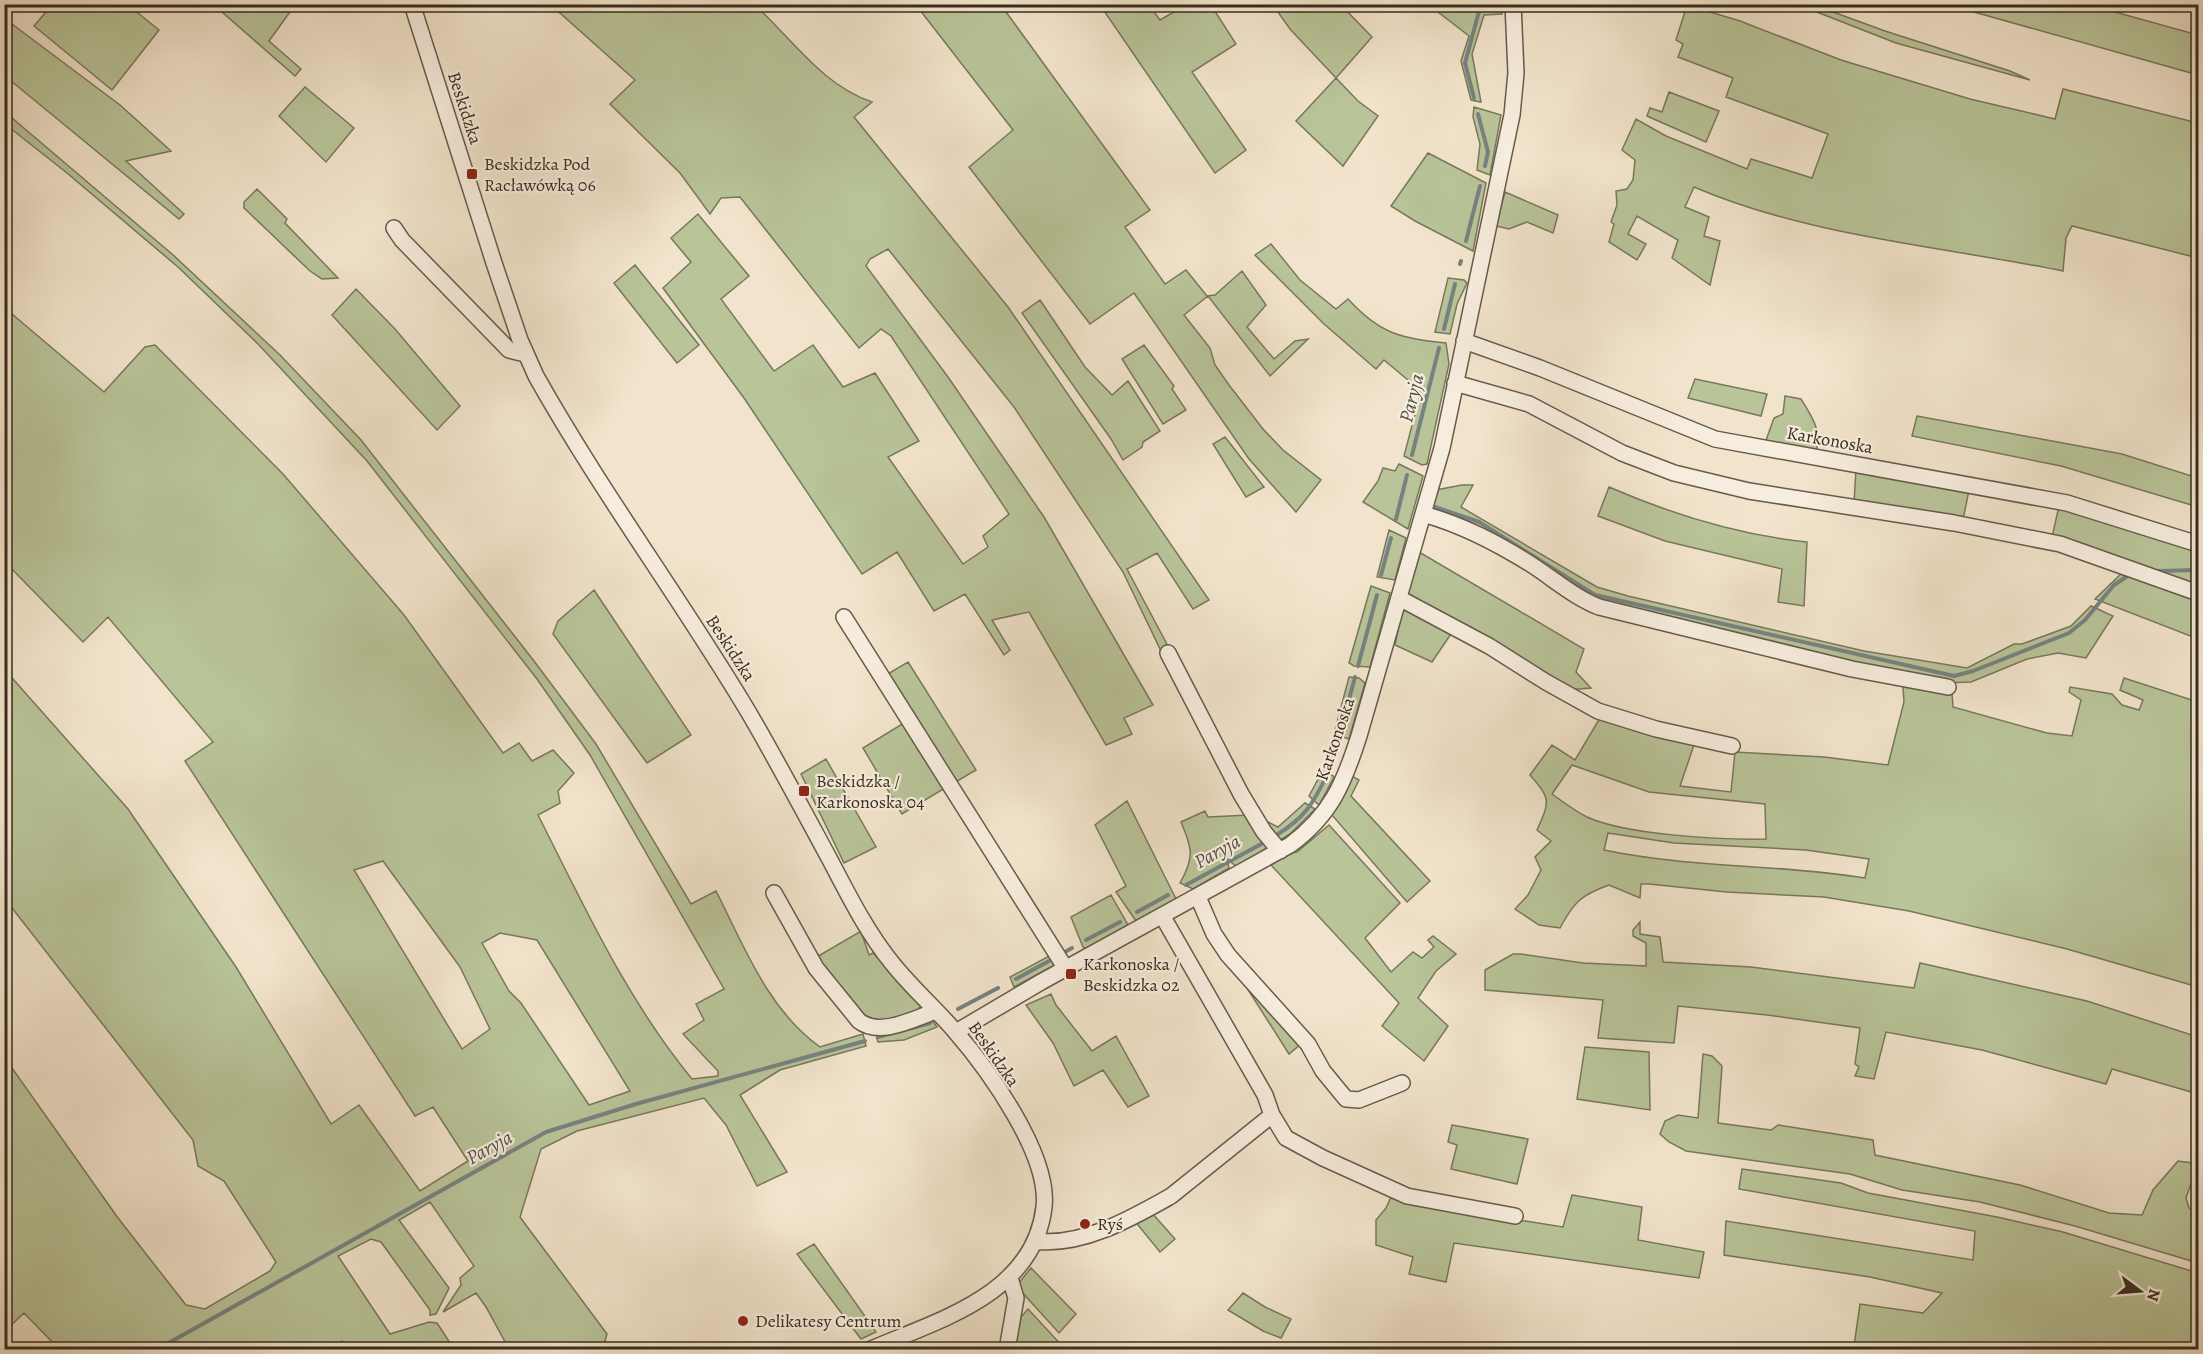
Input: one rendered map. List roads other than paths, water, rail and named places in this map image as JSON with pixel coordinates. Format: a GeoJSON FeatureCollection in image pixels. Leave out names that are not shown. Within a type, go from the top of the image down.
{"type":"FeatureCollection","features":[{"type":"Feature","properties":{"kind":"street","name":"Beskidzka"},"geometry":{"type":"LineString","coordinates":[[412,4],[525,354],[549,398],[746,708],[867,928],[895,967],[956,1032],[1017,1121],[1035,1155],[1044,1186],[1044,1204],[1035,1241],[1010,1278],[964,1309],[869,1350]]}},
{"type":"Feature","properties":{"kind":"street","name":"Karkonoska"},"geometry":{"type":"LineString","coordinates":[[956,1032],[1280,851],[1320,820],[1343,782],[1359,736],[1423,514],[1455,383],[1512,115],[1516,74],[1513,4]]}},
{"type":"Feature","properties":{"kind":"street"},"geometry":{"type":"LineString","coordinates":[[394,228],[402,240],[509,351],[525,354]]}},
{"type":"Feature","properties":{"kind":"street","name":"Karkonoska"},"geometry":{"type":"LineString","coordinates":[[1464,341],[1540,368],[1684,429],[1715,439],[2067,502],[2199,544]]}},
{"type":"Feature","properties":{"kind":"street"},"geometry":{"type":"LineString","coordinates":[[1455,383],[1529,404],[1622,453],[1674,473],[1710,483],[1954,523],[2060,544],[2199,593]]}},
{"type":"Feature","properties":{"kind":"street"},"geometry":{"type":"LineString","coordinates":[[1423,514],[1455,523],[1491,540],[1534,566],[1573,595],[1599,607],[1852,669],[1948,687]]}},
{"type":"Feature","properties":{"kind":"street"},"geometry":{"type":"LineString","coordinates":[[1399,598],[1489,646],[1598,711],[1656,729],[1732,746]]}},
{"type":"Feature","properties":{"kind":"street"},"geometry":{"type":"LineString","coordinates":[[844,617],[1066,969]]}},
{"type":"Feature","properties":{"kind":"street"},"geometry":{"type":"LineString","coordinates":[[1167,653],[1241,794],[1264,832],[1280,851]]}},
{"type":"Feature","properties":{"kind":"street"},"geometry":{"type":"LineString","coordinates":[[774,893],[816,968],[859,1022],[868,1028],[881,1029],[936,1011]]}},
{"type":"Feature","properties":{"kind":"street"},"geometry":{"type":"LineString","coordinates":[[1198,897],[1220,945],[1308,1044],[1323,1071],[1346,1099],[1359,1100],[1402,1083]]}},
{"type":"Feature","properties":{"kind":"street"},"geometry":{"type":"LineString","coordinates":[[1163,917],[1265,1095],[1272,1115],[1286,1138],[1407,1196],[1515,1216]]}},
{"type":"Feature","properties":{"kind":"street"},"geometry":{"type":"LineString","coordinates":[[1035,1241],[1060,1242],[1085,1236],[1154,1206],[1171,1196],[1272,1115]]}},
{"type":"Feature","properties":{"kind":"street"},"geometry":{"type":"LineString","coordinates":[[1007,1350],[1016,1298],[1010,1278]]}},
{"type":"Feature","properties":{"kind":"waterway","name":"Paryja"},"geometry":{"type":"LineString","coordinates":[[1474,98],[1465,63],[1481,4]]}},
{"type":"Feature","properties":{"kind":"waterway","name":"Paryja"},"geometry":{"type":"LineString","coordinates":[[1478,114],[1488,152],[1485,166]]}},
{"type":"Feature","properties":{"kind":"waterway","name":"Paryja"},"geometry":{"type":"LineString","coordinates":[[1466,241],[1480,186]]}},
{"type":"Feature","properties":{"kind":"waterway","name":"Paryja"},"geometry":{"type":"LineString","coordinates":[[1444,329],[1455,284]]}},
{"type":"Feature","properties":{"kind":"waterway","name":"Paryja"},"geometry":{"type":"LineString","coordinates":[[1412,455],[1439,348]]}},
{"type":"Feature","properties":{"kind":"waterway","name":"Paryja"},"geometry":{"type":"LineString","coordinates":[[1396,519],[1407,475]]}},
{"type":"Feature","properties":{"kind":"waterway"},"geometry":{"type":"LineString","coordinates":[[1435,507],[1479,522],[1595,595],[1954,676],[1973,671],[2069,633],[2085,620],[2114,585],[2129,575]]}},
{"type":"Feature","properties":{"kind":"waterway","name":"Paryja"},"geometry":{"type":"LineString","coordinates":[[1381,575],[1391,538]]}},
{"type":"Feature","properties":{"kind":"waterway"},"geometry":{"type":"LineString","coordinates":[[2157,571],[2198,570]]}},
{"type":"Feature","properties":{"kind":"waterway","name":"Paryja"},"geometry":{"type":"LineString","coordinates":[[1358,666],[1377,595]]}},
{"type":"Feature","properties":{"kind":"waterway","name":"Paryja"},"geometry":{"type":"LineString","coordinates":[[1341,729],[1355,677]]}},
{"type":"Feature","properties":{"kind":"waterway","name":"Paryja"},"geometry":{"type":"LineString","coordinates":[[1332,765],[1336,748]]}},
{"type":"Feature","properties":{"kind":"waterway","name":"Paryja"},"geometry":{"type":"LineString","coordinates":[[1278,834],[1307,810],[1326,777]]}},
{"type":"Feature","properties":{"kind":"waterway","name":"Paryja"},"geometry":{"type":"LineString","coordinates":[[1186,885],[1263,843]]}},
{"type":"Feature","properties":{"kind":"waterway","name":"Paryja"},"geometry":{"type":"LineString","coordinates":[[1137,912],[1168,895]]}},
{"type":"Feature","properties":{"kind":"waterway","name":"Paryja"},"geometry":{"type":"LineString","coordinates":[[1086,940],[1120,922]]}},
{"type":"Feature","properties":{"kind":"waterway","name":"Paryja"},"geometry":{"type":"LineString","coordinates":[[1063,953],[1072,948]]}},
{"type":"Feature","properties":{"kind":"waterway","name":"Paryja"},"geometry":{"type":"LineString","coordinates":[[1016,979],[1049,961]]}},
{"type":"Feature","properties":{"kind":"waterway","name":"Paryja"},"geometry":{"type":"LineString","coordinates":[[958,1009],[998,988]]}},
{"type":"Feature","properties":{"kind":"waterway","name":"Paryja"},"geometry":{"type":"LineString","coordinates":[[908,1029],[930,1023]]}},
{"type":"Feature","properties":{"kind":"waterway","name":"Paryja"},"geometry":{"type":"LineString","coordinates":[[878,1037],[892,1033]]}},
{"type":"Feature","properties":{"kind":"waterway","name":"Paryja"},"geometry":{"type":"LineString","coordinates":[[156,1350],[546,1132],[636,1104],[865,1041]]}},
{"type":"Feature","properties":{"kind":"place","name":"Beskidzka Pod Racławówką 06"},"geometry":{"type":"Point","coordinates":[472,174]}},
{"type":"Feature","properties":{"kind":"place","name":"Beskidzka / Karkonoska 04"},"geometry":{"type":"Point","coordinates":[804,791]}},
{"type":"Feature","properties":{"kind":"place","name":"Karkonoska / Beskidzka 02"},"geometry":{"type":"Point","coordinates":[1071,974]}},
{"type":"Feature","properties":{"kind":"place","name":"Ryś"},"geometry":{"type":"Point","coordinates":[1085,1224]}},
{"type":"Feature","properties":{"kind":"place","name":"Delikatesy Centrum"},"geometry":{"type":"Point","coordinates":[743,1321]}}]}
